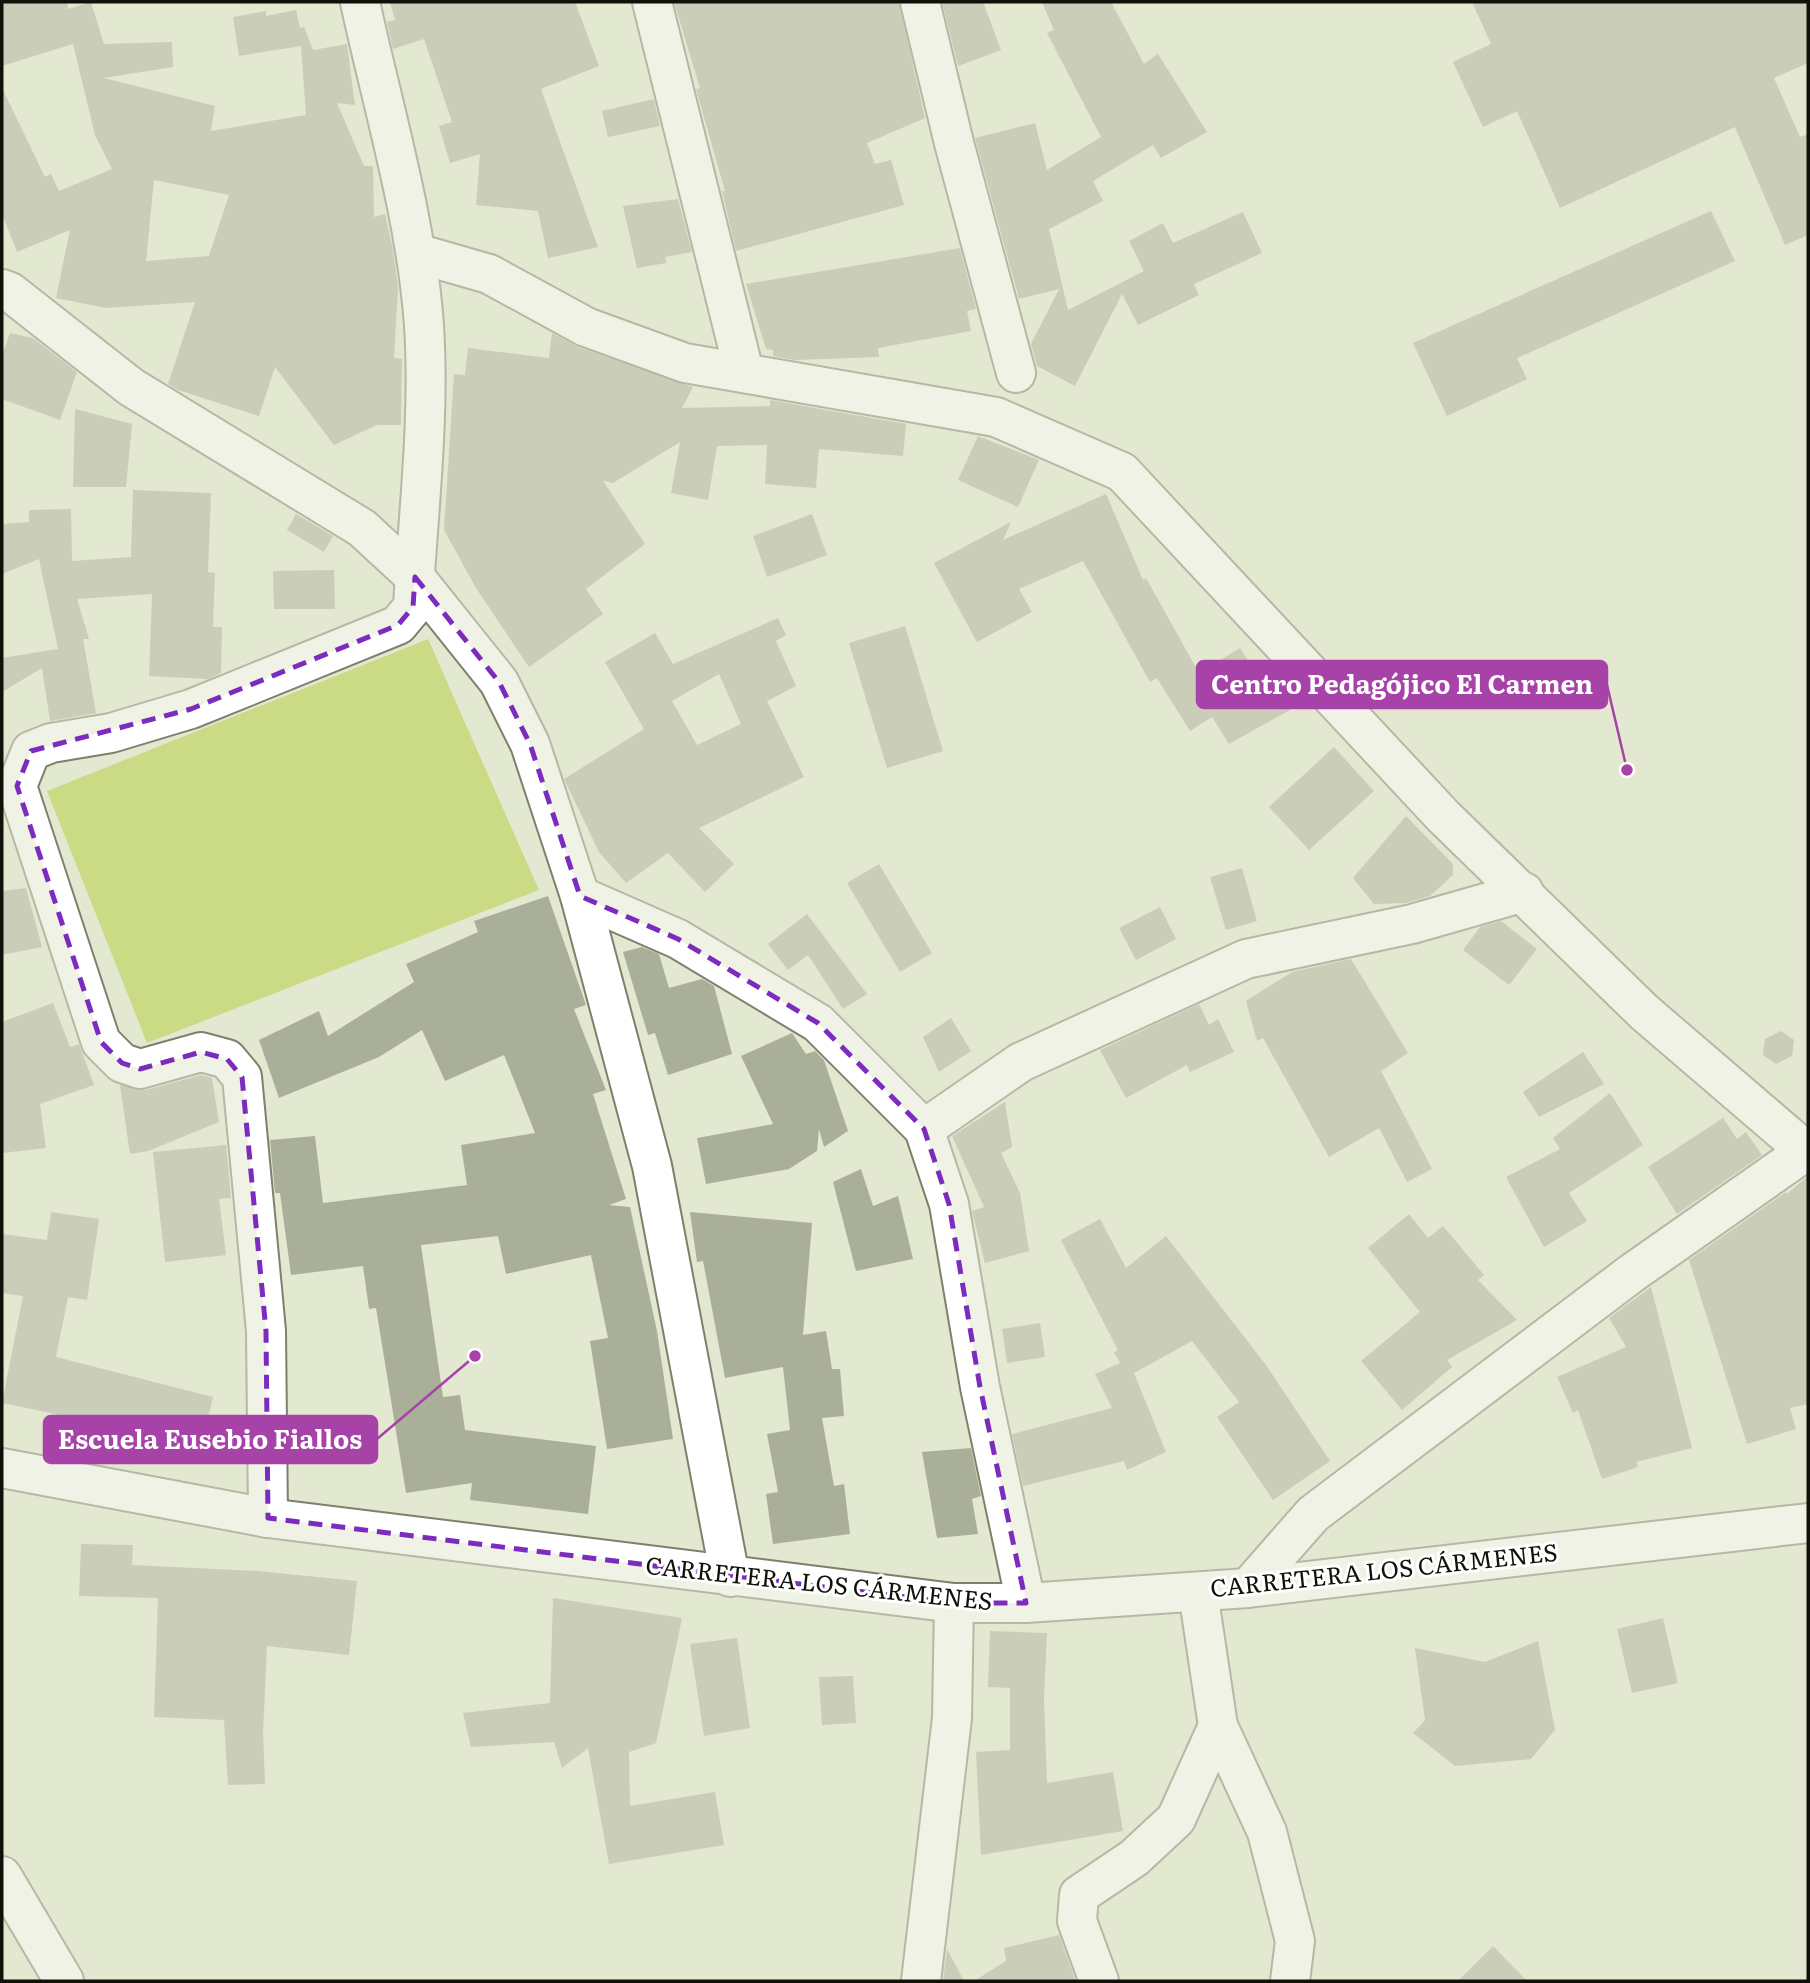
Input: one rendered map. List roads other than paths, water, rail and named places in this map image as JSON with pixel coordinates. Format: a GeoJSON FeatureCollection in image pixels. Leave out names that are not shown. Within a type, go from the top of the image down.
{"type":"FeatureCollection","features":[{"type":"Feature","properties":{"kind":"street"},"geometry":{"type":"LineString","coordinates":[[268,1518],[266,1331],[242,1077],[227,1059],[201,1052],[140,1069],[122,1063],[101,1042],[17,786],[31,751],[51,743],[111,733],[191,709],[398,625],[413,607],[425,441],[424,326],[416,253],[360,2]]}},
{"type":"Feature","properties":{"kind":"street"},"geometry":{"type":"LineString","coordinates":[[652,2],[744,372]]}},
{"type":"Feature","properties":{"kind":"street"},"geometry":{"type":"LineString","coordinates":[[920,2],[954,143],[1016,373]]}},
{"type":"Feature","properties":{"kind":"street"},"geometry":{"type":"LineString","coordinates":[[416,253],[489,274],[586,327],[685,363],[996,417],[1122,472],[1443,816],[1524,892],[1644,1012],[1807,1150],[1632,1273],[1313,1514],[1248,1588]]}},
{"type":"Feature","properties":{"kind":"street"},"geometry":{"type":"LineString","coordinates":[[4,281],[131,387],[362,528],[415,577],[499,682],[530,744],[580,895],[652,1166],[730,1577]]}},
{"type":"Feature","properties":{"kind":"street"},"geometry":{"type":"LineString","coordinates":[[924,1129],[1021,1062],[1246,958],[1412,924],[1524,892]]}},
{"type":"Feature","properties":{"kind":"street"},"geometry":{"type":"LineString","coordinates":[[580,895],[678,939],[818,1023],[924,1129],[949,1203],[980,1387],[1026,1603]]}},
{"type":"Feature","properties":{"kind":"street","name":"CARRETERA LOS CÁRMENES"},"geometry":{"type":"LineString","coordinates":[[2,1468],[268,1518],[954,1603],[1026,1603],[1248,1588],[1808,1523]]}},
{"type":"Feature","properties":{"kind":"street"},"geometry":{"type":"LineString","coordinates":[[1198,1592],[1219,1726],[1267,1832],[1295,1941],[1290,1981]]}},
{"type":"Feature","properties":{"kind":"street"},"geometry":{"type":"LineString","coordinates":[[921,1981],[953,1718],[954,1603]]}},
{"type":"Feature","properties":{"kind":"street"},"geometry":{"type":"LineString","coordinates":[[1099,1981],[1077,1921],[1079,1895],[1134,1858],[1175,1819],[1219,1726]]}},
{"type":"Feature","properties":{"kind":"street"},"geometry":{"type":"LineString","coordinates":[[2,1877],[64,1981]]}},
{"type":"Feature","properties":{"kind":"place","name":"Centro Pedagójico El Carmen"},"geometry":{"type":"Point","coordinates":[1627,770]}},
{"type":"Feature","properties":{"kind":"place","name":"Escuela Eusebio Fiallos"},"geometry":{"type":"Point","coordinates":[475,1356]}}]}
